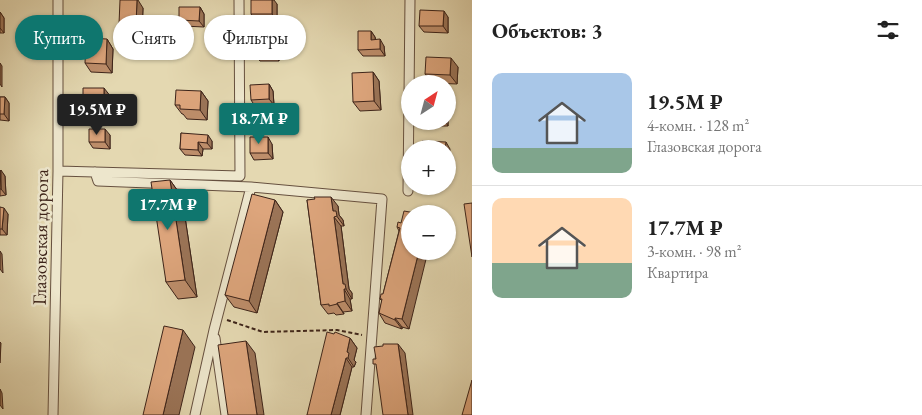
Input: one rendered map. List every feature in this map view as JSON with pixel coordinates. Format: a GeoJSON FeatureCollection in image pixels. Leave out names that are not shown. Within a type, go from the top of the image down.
{"type":"FeatureCollection","features":[{"type":"Feature","properties":{"kind":"street","name":"Глазовская дорога"},"geometry":{"type":"LineString","coordinates":[[52,415],[58,171],[58,0]]}},
{"type":"Feature","properties":{"kind":"street"},"geometry":{"type":"LineString","coordinates":[[58,171],[240,176],[239,0]]}},
{"type":"Feature","properties":{"kind":"street"},"geometry":{"type":"LineString","coordinates":[[409,140],[410,0]]}},
{"type":"Feature","properties":{"kind":"street"},"geometry":{"type":"LineString","coordinates":[[95,172],[98,181],[251,187],[382,199],[366,415]]}},
{"type":"Feature","properties":{"kind":"street"},"geometry":{"type":"LineString","coordinates":[[195,415],[217,317],[251,187]]}},
{"type":"Feature","properties":{"kind":"street"},"geometry":{"type":"LineString","coordinates":[[214,330],[226,415]]}},
{"type":"Feature","properties":{"kind":"path"},"geometry":{"type":"LineString","coordinates":[[217,317],[263,332],[336,330],[372,337]]}},
{"type":"Feature","properties":{"kind":"building"},"geometry":{"type":"Polygon","coordinates":[[[120,0],[137,0],[136,15],[119,15],[120,0]]]}},
{"type":"Feature","properties":{"kind":"building"},"geometry":{"type":"Polygon","coordinates":[[[251,0],[272,0],[272,14],[251,14],[251,0]]]}},
{"type":"Feature","properties":{"kind":"building"},"geometry":{"type":"Polygon","coordinates":[[[179,7],[200,7],[199,21],[194,21],[194,15],[179,15],[179,7]]]}},
{"type":"Feature","properties":{"kind":"building"},"geometry":{"type":"Polygon","coordinates":[[[420,10],[444,11],[443,26],[419,26],[420,10]]]}},
{"type":"Feature","properties":{"kind":"building"},"geometry":{"type":"Polygon","coordinates":[[[358,31],[371,31],[371,40],[380,39],[380,49],[358,50],[358,31]]]}},
{"type":"Feature","properties":{"kind":"building"},"geometry":{"type":"Polygon","coordinates":[[[103,39],[107,39],[106,64],[85,63],[85,60],[103,60],[103,39]]]}},
{"type":"Feature","properties":{"kind":"building"},"geometry":{"type":"Polygon","coordinates":[[[426,57],[451,58],[450,75],[425,74],[426,57]]]}},
{"type":"Feature","properties":{"kind":"building"},"geometry":{"type":"Polygon","coordinates":[[[373,72],[374,101],[353,102],[352,73],[373,72]]]}},
{"type":"Feature","properties":{"kind":"building"},"geometry":{"type":"Polygon","coordinates":[[[269,84],[269,99],[251,100],[250,85],[269,84]]]}},
{"type":"Feature","properties":{"kind":"building"},"geometry":{"type":"Polygon","coordinates":[[[83,88],[104,88],[104,109],[83,109],[83,88]]]}},
{"type":"Feature","properties":{"kind":"building"},"geometry":{"type":"Polygon","coordinates":[[[176,90],[201,91],[200,110],[180,109],[180,105],[175,105],[176,90]]]}},
{"type":"Feature","properties":{"kind":"building"},"geometry":{"type":"Polygon","coordinates":[[[0,97],[5,97],[4,114],[0,114],[0,97]]]}},
{"type":"Feature","properties":{"kind":"building"},"geometry":{"type":"Polygon","coordinates":[[[89,129],[105,129],[105,142],[89,142],[89,129]]]}},
{"type":"Feature","properties":{"kind":"building"},"geometry":{"type":"Polygon","coordinates":[[[181,133],[208,135],[207,143],[198,142],[198,150],[180,149],[181,133]]]}},
{"type":"Feature","properties":{"kind":"building"},"geometry":{"type":"Polygon","coordinates":[[[250,137],[268,137],[268,153],[250,153],[250,137]]]}},
{"type":"Feature","properties":{"kind":"building"},"geometry":{"type":"Polygon","coordinates":[[[170,180],[185,280],[166,282],[151,182],[170,180]]]}},
{"type":"Feature","properties":{"kind":"building"},"geometry":{"type":"Polygon","coordinates":[[[252,194],[275,200],[249,301],[225,295],[252,194]]]}},
{"type":"Feature","properties":{"kind":"building"},"geometry":{"type":"Polygon","coordinates":[[[314,197],[331,197],[333,211],[336,211],[337,216],[334,217],[343,284],[345,284],[346,289],[344,289],[345,301],[329,306],[329,304],[321,305],[307,200],[315,199],[314,197]]]}},
{"type":"Feature","properties":{"kind":"building"},"geometry":{"type":"Polygon","coordinates":[[[472,203],[472,257],[464,204],[472,203]]]}},
{"type":"Feature","properties":{"kind":"building"},"geometry":{"type":"Polygon","coordinates":[[[0,207],[4,208],[2,229],[0,229],[0,207]]]}},
{"type":"Feature","properties":{"kind":"building"},"geometry":{"type":"Polygon","coordinates":[[[398,222],[401,223],[401,260],[417,260],[402,319],[395,318],[395,320],[379,313],[382,299],[380,299],[381,294],[383,294],[400,228],[397,227],[398,222]]]}},
{"type":"Feature","properties":{"kind":"building"},"geometry":{"type":"Polygon","coordinates":[[[164,326],[183,330],[163,415],[143,415],[164,326]]]}},
{"type":"Feature","properties":{"kind":"building"},"geometry":{"type":"Polygon","coordinates":[[[327,332],[334,334],[335,332],[350,338],[347,352],[349,353],[348,358],[346,358],[331,415],[307,415],[327,332]]]}},
{"type":"Feature","properties":{"kind":"building"},"geometry":{"type":"Polygon","coordinates":[[[246,341],[257,415],[228,415],[218,345],[246,341]]]}},
{"type":"Feature","properties":{"kind":"building"},"geometry":{"type":"Polygon","coordinates":[[[383,344],[398,344],[408,415],[383,415],[376,364],[373,364],[373,359],[376,359],[374,347],[383,346],[383,344]]]}},
{"type":"Feature","properties":{"kind":"building"},"geometry":{"type":"Polygon","coordinates":[[[472,380],[472,415],[462,415],[472,380]]]}}]}
